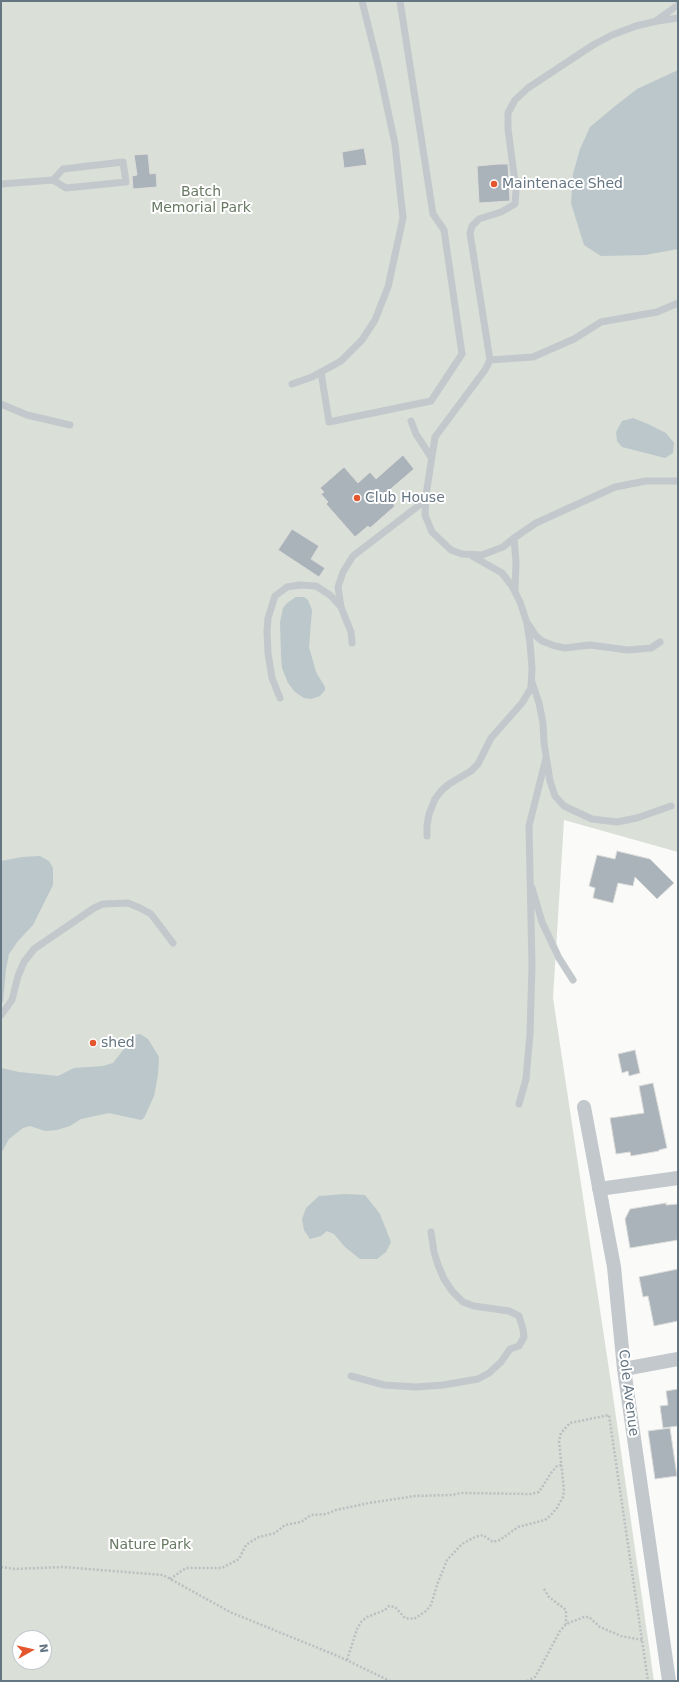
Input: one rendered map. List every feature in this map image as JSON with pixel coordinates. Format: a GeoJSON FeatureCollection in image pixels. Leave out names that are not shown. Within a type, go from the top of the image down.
{"type":"FeatureCollection","features":[{"type":"Feature","properties":{"kind":"street","name":"Cole Avenue"},"geometry":{"type":"LineString","coordinates":[[584,1106],[614,1267],[624,1369],[669,1681]]}},
{"type":"Feature","properties":{"kind":"street"},"geometry":{"type":"LineString","coordinates":[[599,1189],[678,1178]]}},
{"type":"Feature","properties":{"kind":"street"},"geometry":{"type":"LineString","coordinates":[[624,1369],[678,1359]]}},
{"type":"Feature","properties":{"kind":"lane"},"geometry":{"type":"LineString","coordinates":[[292,384],[312,377],[341,360],[362,340],[375,320],[388,287],[403,218],[395,144],[379,69],[362,1]]}},
{"type":"Feature","properties":{"kind":"lane"},"geometry":{"type":"LineString","coordinates":[[321,372],[328,422],[431,401],[462,354],[444,230],[433,214],[400,1]]}},
{"type":"Feature","properties":{"kind":"lane"},"geometry":{"type":"LineString","coordinates":[[657,20],[678,5]]}},
{"type":"Feature","properties":{"kind":"lane"},"geometry":{"type":"LineString","coordinates":[[660,642],[651,648],[628,650],[590,645],[565,648],[542,641],[536,636],[527,623],[515,592],[502,574],[471,556],[451,550],[440,542],[432,532],[425,514],[431,457],[435,437],[485,370],[490,360],[470,232],[472,226],[479,219],[501,212],[515,204],[516,190],[508,129],[508,113],[515,100],[528,88],[568,61],[612,35],[657,20],[678,18]]}},
{"type":"Feature","properties":{"kind":"lane"},"geometry":{"type":"LineString","coordinates":[[1,184],[53,180],[66,188],[126,182],[123,162],[63,169],[53,180]]}},
{"type":"Feature","properties":{"kind":"lane"},"geometry":{"type":"LineString","coordinates":[[490,360],[533,357],[574,340],[601,322],[656,312],[678,303]]}},
{"type":"Feature","properties":{"kind":"lane"},"geometry":{"type":"LineString","coordinates":[[1,404],[27,415],[70,425]]}},
{"type":"Feature","properties":{"kind":"lane"},"geometry":{"type":"LineString","coordinates":[[411,421],[416,434],[431,457]]}},
{"type":"Feature","properties":{"kind":"lane"},"geometry":{"type":"LineString","coordinates":[[471,556],[482,555],[495,551],[536,524],[615,487],[646,481],[678,481]]}},
{"type":"Feature","properties":{"kind":"lane"},"geometry":{"type":"LineString","coordinates":[[352,643],[351,632],[341,608],[338,587],[343,572],[353,556],[426,500]]}},
{"type":"Feature","properties":{"kind":"lane"},"geometry":{"type":"LineString","coordinates":[[514,538],[516,562],[515,592]]}},
{"type":"Feature","properties":{"kind":"lane"},"geometry":{"type":"LineString","coordinates":[[280,698],[272,678],[267,639],[268,618],[275,596],[287,588],[300,585],[316,586],[330,595],[341,608]]}},
{"type":"Feature","properties":{"kind":"lane"},"geometry":{"type":"LineString","coordinates":[[427,836],[426,825],[435,799],[449,784],[471,771],[478,764],[491,738],[522,703],[531,688],[532,668],[527,623]]}},
{"type":"Feature","properties":{"kind":"lane"},"geometry":{"type":"LineString","coordinates":[[531,680],[539,703],[543,723],[546,758],[550,781],[555,796],[564,806],[592,819],[617,822],[637,818],[672,806]]}},
{"type":"Feature","properties":{"kind":"lane"},"geometry":{"type":"LineString","coordinates":[[519,1104],[526,1080],[530,1034],[532,966],[529,826],[546,758]]}},
{"type":"Feature","properties":{"kind":"lane"},"geometry":{"type":"LineString","coordinates":[[529,880],[542,922],[559,958],[573,980]]}},
{"type":"Feature","properties":{"kind":"lane"},"geometry":{"type":"LineString","coordinates":[[1,1015],[12,1000],[18,976],[24,962],[34,949],[94,908],[103,904],[128,903],[151,914],[173,943]]}},
{"type":"Feature","properties":{"kind":"lane"},"geometry":{"type":"LineString","coordinates":[[351,1376],[384,1385],[416,1387],[443,1385],[473,1380],[489,1373],[501,1362],[510,1349],[520,1346],[524,1337],[519,1316],[509,1311],[474,1306],[463,1302],[452,1292],[438,1265],[434,1252],[432,1232]]}},
{"type":"Feature","properties":{"kind":"path"},"geometry":{"type":"LineString","coordinates":[[347,1660],[357,1629],[361,1622],[367,1617],[385,1610],[389,1606],[395,1606],[405,1618],[414,1618],[426,1611],[431,1604],[447,1560],[462,1544],[475,1537],[483,1536],[493,1542],[500,1540],[518,1527],[545,1520],[550,1516],[557,1508],[563,1497],[564,1491],[559,1441],[561,1433],[570,1423],[609,1415],[648,1681]]}},
{"type":"Feature","properties":{"kind":"path"},"geometry":{"type":"LineString","coordinates":[[170,1579],[186,1568],[222,1568],[239,1559],[246,1545],[252,1541],[275,1532],[285,1525],[301,1522],[311,1515],[326,1514],[336,1510],[369,1503],[415,1496],[451,1495],[462,1493],[535,1493],[539,1492],[544,1486],[557,1466],[562,1465]]}},
{"type":"Feature","properties":{"kind":"path"},"geometry":{"type":"LineString","coordinates":[[1,1567],[15,1569],[63,1567],[116,1570],[163,1575],[230,1612],[347,1660],[390,1681]]}},
{"type":"Feature","properties":{"kind":"path"},"geometry":{"type":"LineString","coordinates":[[544,1589],[549,1597],[566,1610],[566,1624]]}},
{"type":"Feature","properties":{"kind":"path"},"geometry":{"type":"LineString","coordinates":[[527,1681],[535,1677],[560,1631],[566,1624],[584,1617],[590,1617],[600,1627],[610,1632],[621,1636],[642,1640]]}},
{"type":"Feature","properties":{"kind":"green space"},"geometry":{"type":"Polygon","coordinates":[[[1,1],[678,1],[678,852],[564,820],[553,998],[654,1681],[1,1681],[1,1]]]}},
{"type":"Feature","properties":{"kind":"shaded area"},"geometry":{"type":"Polygon","coordinates":[[[678,70],[678,249],[645,255],[601,256],[584,245],[571,203],[573,174],[580,149],[590,127],[614,107],[637,89],[678,70]]]}},
{"type":"Feature","properties":{"kind":"shaded area"},"geometry":{"type":"Polygon","coordinates":[[[633,418],[666,433],[674,443],[673,453],[665,458],[622,447],[617,441],[616,432],[622,421],[633,418]]]}},
{"type":"Feature","properties":{"kind":"shaded area"},"geometry":{"type":"Polygon","coordinates":[[[296,597],[304,597],[308,600],[312,610],[309,647],[316,672],[325,687],[325,690],[320,696],[311,699],[304,698],[295,692],[288,683],[282,668],[280,622],[283,608],[287,603],[296,597]]]}},
{"type":"Feature","properties":{"kind":"shaded area"},"geometry":{"type":"Polygon","coordinates":[[[40,856],[49,861],[53,868],[53,885],[33,925],[18,941],[9,954],[3,1002],[1,1004],[1,861],[22,857],[40,856]]]}},
{"type":"Feature","properties":{"kind":"shaded area"},"geometry":{"type":"Polygon","coordinates":[[[140,1034],[148,1039],[159,1057],[158,1075],[154,1096],[144,1118],[141,1120],[109,1113],[81,1119],[70,1126],[57,1130],[45,1131],[30,1126],[23,1128],[9,1139],[1,1153],[1,1068],[19,1072],[58,1076],[74,1068],[103,1066],[113,1063],[135,1035],[140,1034]]]}},
{"type":"Feature","properties":{"kind":"shaded area"},"geometry":{"type":"Polygon","coordinates":[[[345,1194],[365,1195],[380,1214],[391,1242],[386,1252],[377,1259],[360,1259],[345,1247],[334,1234],[327,1231],[321,1236],[310,1239],[304,1230],[302,1219],[306,1208],[319,1196],[345,1194]]]}},
{"type":"Feature","properties":{"kind":"building"},"geometry":{"type":"Polygon","coordinates":[[[364,148],[367,165],[344,168],[342,152],[364,148]]]}},
{"type":"Feature","properties":{"kind":"building"},"geometry":{"type":"Polygon","coordinates":[[[148,154],[150,174],[156,173],[157,187],[133,189],[132,176],[137,175],[134,155],[148,154]]]}},
{"type":"Feature","properties":{"kind":"building","name":"Maintenace Shed"},"geometry":{"type":"Polygon","coordinates":[[[508,164],[510,201],[479,203],[477,166],[508,164]]]}},
{"type":"Feature","properties":{"kind":"building","name":"Club House"},"geometry":{"type":"Polygon","coordinates":[[[403,455],[414,469],[385,494],[395,506],[370,528],[368,526],[355,537],[326,504],[328,502],[321,494],[324,492],[320,488],[344,467],[358,483],[370,472],[376,479],[403,455]]]}},
{"type":"Feature","properties":{"kind":"building"},"geometry":{"type":"Polygon","coordinates":[[[292,529],[319,546],[311,559],[325,568],[319,577],[278,550],[292,529]]]}},
{"type":"Feature","properties":{"kind":"building"},"geometry":{"type":"Polygon","coordinates":[[[617,851],[650,859],[674,883],[657,899],[635,877],[633,886],[618,883],[613,903],[593,898],[595,888],[589,886],[597,855],[615,859],[617,851]]]}},
{"type":"Feature","properties":{"kind":"building"},"geometry":{"type":"Polygon","coordinates":[[[635,1050],[640,1073],[629,1076],[628,1071],[622,1073],[618,1054],[635,1050]]]}},
{"type":"Feature","properties":{"kind":"building"},"geometry":{"type":"Polygon","coordinates":[[[653,1083],[667,1148],[631,1156],[630,1152],[616,1154],[610,1118],[644,1113],[639,1086],[653,1083]]]}},
{"type":"Feature","properties":{"kind":"building"},"geometry":{"type":"Polygon","coordinates":[[[666,1203],[666,1205],[678,1204],[678,1240],[630,1248],[625,1219],[630,1209],[666,1203]]]}},
{"type":"Feature","properties":{"kind":"building"},"geometry":{"type":"Polygon","coordinates":[[[678,1269],[678,1321],[654,1326],[648,1296],[643,1297],[639,1277],[678,1269]]]}},
{"type":"Feature","properties":{"kind":"building"},"geometry":{"type":"Polygon","coordinates":[[[678,1389],[678,1426],[663,1428],[660,1406],[668,1405],[666,1391],[678,1389]]]}},
{"type":"Feature","properties":{"kind":"building"},"geometry":{"type":"Polygon","coordinates":[[[670,1428],[677,1476],[655,1479],[648,1431],[670,1428]]]}},
{"type":"Feature","properties":{"kind":"place","name":"Maintenace Shed"},"geometry":{"type":"Point","coordinates":[494,184]}},
{"type":"Feature","properties":{"kind":"place","name":"Club House"},"geometry":{"type":"Point","coordinates":[357,498]}},
{"type":"Feature","properties":{"kind":"place","name":"shed"},"geometry":{"type":"Point","coordinates":[93,1043]}},
{"type":"Feature","properties":{"kind":"park label","name":"Batch Memorial Park"},"geometry":{"type":"Point","coordinates":[201,200]}},
{"type":"Feature","properties":{"kind":"park label","name":"Nature Park"},"geometry":{"type":"Point","coordinates":[150,1545]}}]}
